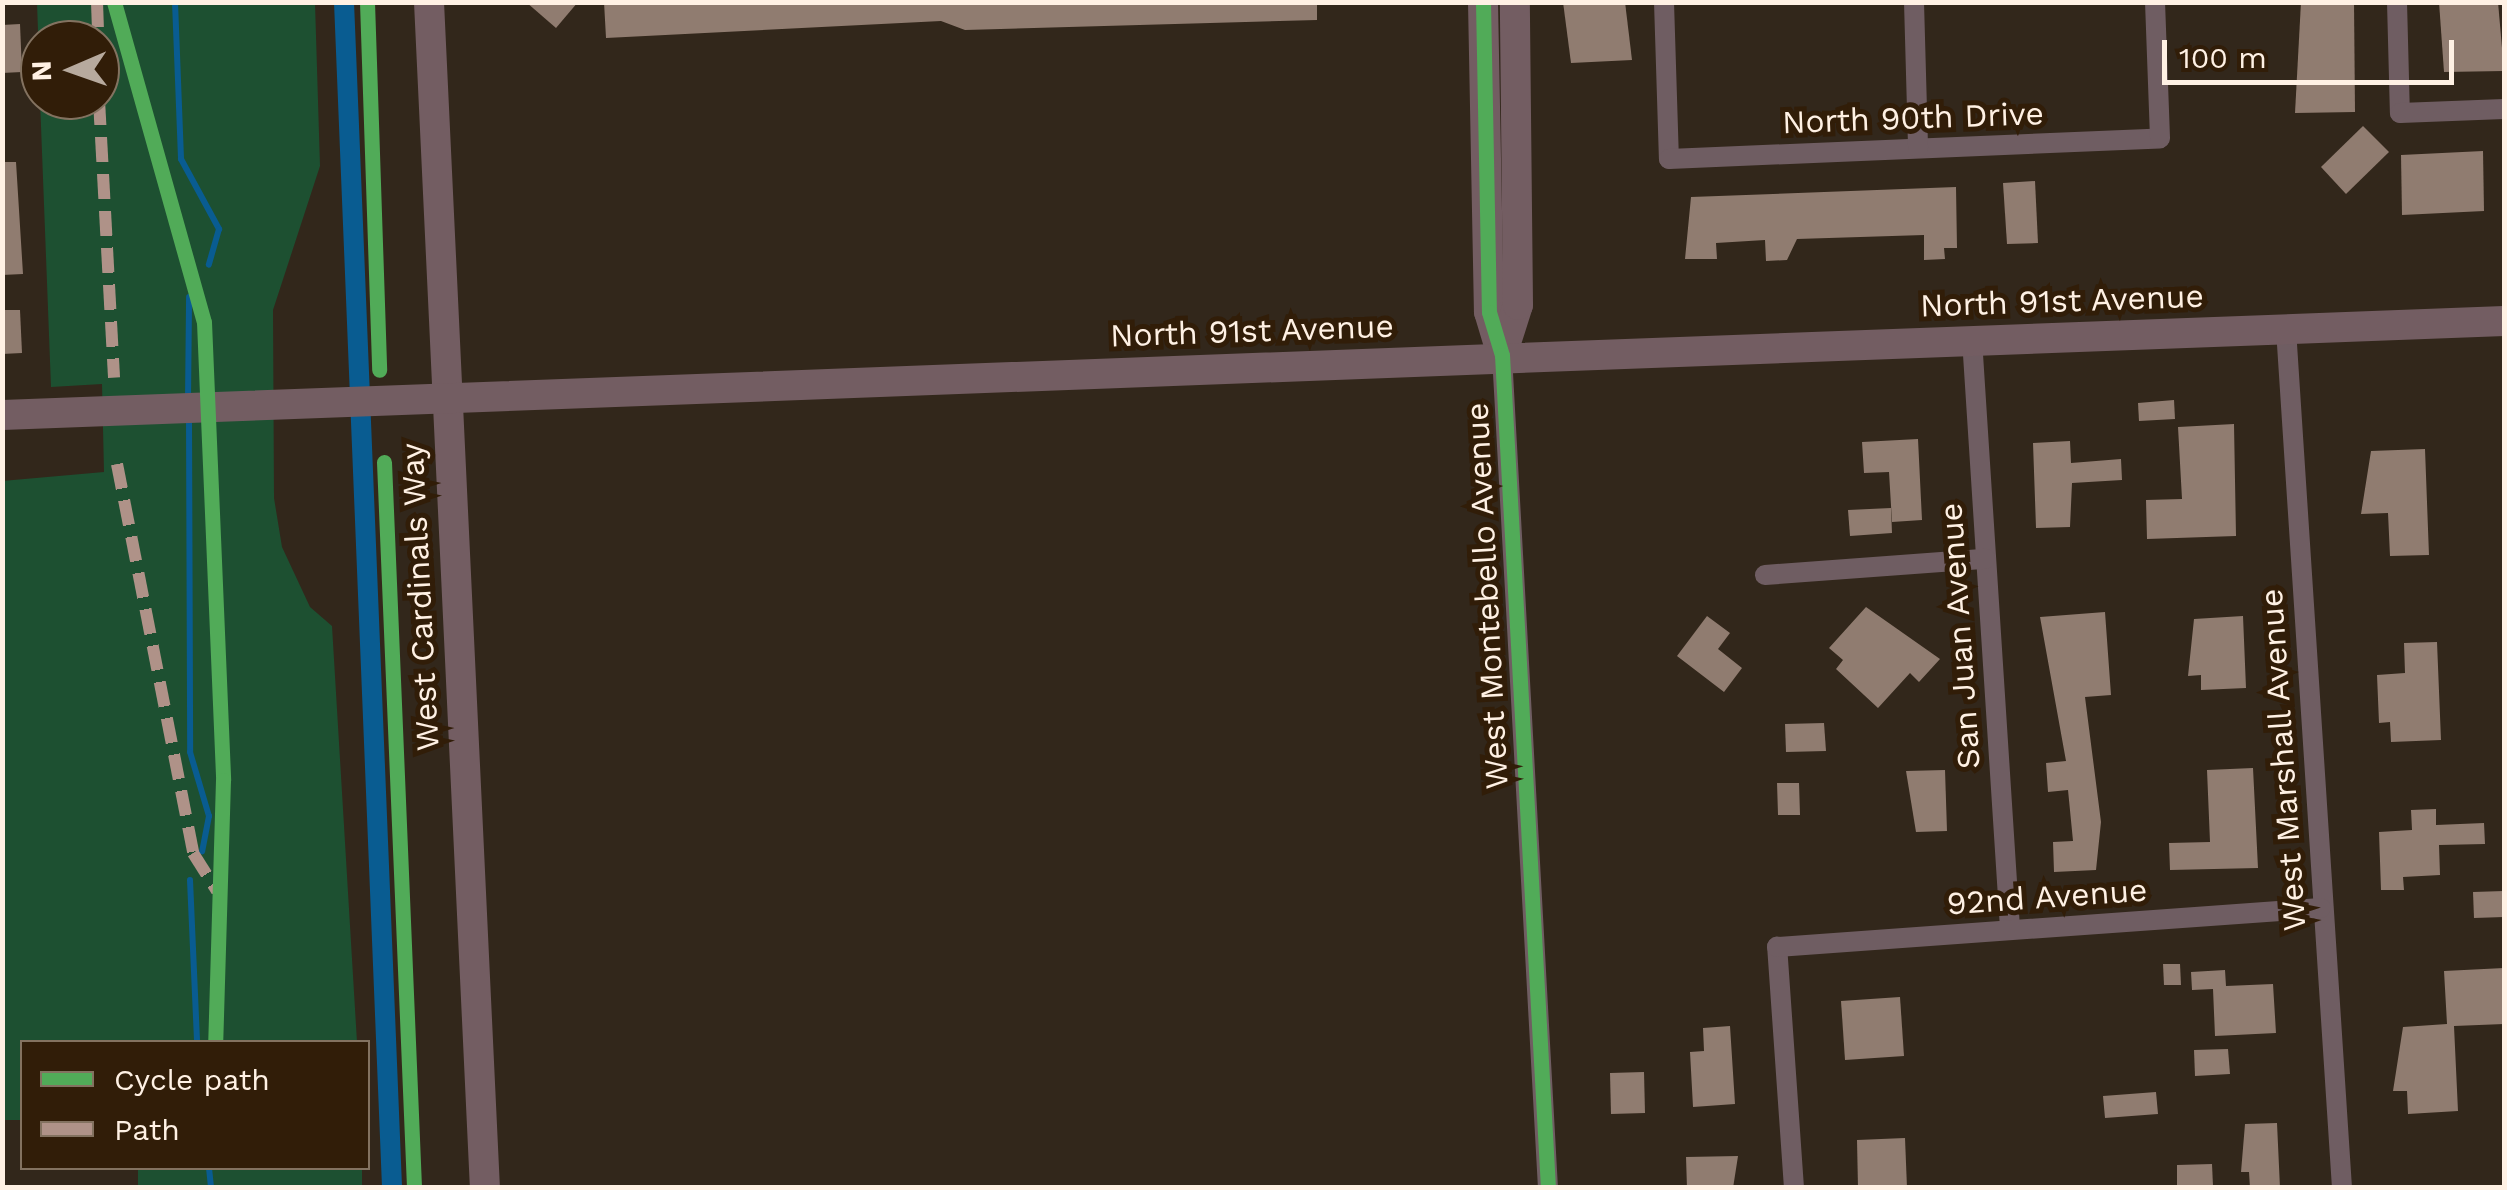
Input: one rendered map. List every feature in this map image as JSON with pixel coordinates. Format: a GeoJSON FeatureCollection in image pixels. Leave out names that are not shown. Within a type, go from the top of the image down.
{"type":"FeatureCollection","features":[{"type":"Feature","properties":{"kind":"main road","name":"West Cardinals Way"},"geometry":{"type":"LineString","coordinates":[[429,2],[484,1188]]}},
{"type":"Feature","properties":{"kind":"main road","name":"West Montebello Avenue"},"geometry":{"type":"LineString","coordinates":[[1483,2],[1489,312],[1502,355]]}},
{"type":"Feature","properties":{"kind":"main road","name":"West Montebello Avenue"},"geometry":{"type":"LineString","coordinates":[[1502,355],[1518,305],[1514,2]]}},
{"type":"Feature","properties":{"kind":"main road","name":"North 91st Avenue"},"geometry":{"type":"LineString","coordinates":[[2,415],[379,403],[1502,355],[2504,321]]}},
{"type":"Feature","properties":{"kind":"street","name":"North 90th Drive"},"geometry":{"type":"LineString","coordinates":[[1664,2],[1669,159],[2160,138],[2156,2]]}},
{"type":"Feature","properties":{"kind":"street"},"geometry":{"type":"LineString","coordinates":[[1914,2],[1918,148]]}},
{"type":"Feature","properties":{"kind":"street"},"geometry":{"type":"LineString","coordinates":[[2397,2],[2400,113],[2504,109]]}},
{"type":"Feature","properties":{"kind":"street","name":"West Marshall Avenue"},"geometry":{"type":"LineString","coordinates":[[2286,329],[2342,1188]]}},
{"type":"Feature","properties":{"kind":"street","name":"San Juan Avenue"},"geometry":{"type":"LineString","coordinates":[[1972,340],[2010,928]]}},
{"type":"Feature","properties":{"kind":"street","name":"West Montebello Avenue"},"geometry":{"type":"LineString","coordinates":[[1502,355],[1548,1188]]}},
{"type":"Feature","properties":{"kind":"street"},"geometry":{"type":"LineString","coordinates":[[1764,574],[1985,559]]}},
{"type":"Feature","properties":{"kind":"street","name":"92nd Avenue"},"geometry":{"type":"LineString","coordinates":[[1794,1188],[1776,947],[2322,908]]}},
{"type":"Feature","properties":{"kind":"lane"},"geometry":{"type":"LineString","coordinates":[[367,2],[379,370]]}},
{"type":"Feature","properties":{"kind":"lane"},"geometry":{"type":"LineString","coordinates":[[384,462],[414,1188]]}},
{"type":"Feature","properties":{"kind":"green space"},"geometry":{"type":"Polygon","coordinates":[[[37,3],[315,3],[320,166],[273,310],[274,498],[282,547],[310,607],[332,626],[357,1040],[20,1040],[20,1120],[3,1120],[2,481],[104,472],[102,384],[51,387],[41,120],[120,120],[120,20],[38,20],[37,3]]]}},
{"type":"Feature","properties":{"kind":"green space"},"geometry":{"type":"Polygon","coordinates":[[[138,1170],[362,1170],[362,1187],[138,1187],[138,1170]]]}},
{"type":"Feature","properties":{"kind":"building"},"geometry":{"type":"Polygon","coordinates":[[[526,2],[578,2],[556,28],[526,2]]]}},
{"type":"Feature","properties":{"kind":"building"},"geometry":{"type":"Polygon","coordinates":[[[604,2],[1317,2],[1317,20],[965,30],[941,21],[606,38],[604,2]]]}},
{"type":"Feature","properties":{"kind":"building"},"geometry":{"type":"Polygon","coordinates":[[[1563,2],[1625,2],[1632,60],[1571,63],[1563,2]]]}},
{"type":"Feature","properties":{"kind":"building"},"geometry":{"type":"Polygon","coordinates":[[[2301,2],[2354,2],[2355,112],[2295,113],[2301,2]]]}},
{"type":"Feature","properties":{"kind":"building"},"geometry":{"type":"Polygon","coordinates":[[[2439,2],[2498,2],[2504,71],[2444,72],[2439,2]]]}},
{"type":"Feature","properties":{"kind":"building"},"geometry":{"type":"Polygon","coordinates":[[[20,24],[20,72],[2,73],[2,25],[20,24]]]}},
{"type":"Feature","properties":{"kind":"building"},"geometry":{"type":"Polygon","coordinates":[[[2363,126],[2389,152],[2346,194],[2321,167],[2363,126]]]}},
{"type":"Feature","properties":{"kind":"building"},"geometry":{"type":"Polygon","coordinates":[[[2483,151],[2484,211],[2402,215],[2401,155],[2483,151]]]}},
{"type":"Feature","properties":{"kind":"building"},"geometry":{"type":"Polygon","coordinates":[[[2,162],[16,162],[23,274],[2,275],[2,162]]]}},
{"type":"Feature","properties":{"kind":"building"},"geometry":{"type":"Polygon","coordinates":[[[2035,181],[2038,243],[2007,244],[2003,183],[2035,181]]]}},
{"type":"Feature","properties":{"kind":"building"},"geometry":{"type":"Polygon","coordinates":[[[1956,187],[1957,248],[1944,248],[1945,259],[1924,260],[1924,235],[1797,239],[1787,260],[1766,261],[1765,240],[1716,243],[1717,259],[1685,259],[1691,197],[1956,187]]]}},
{"type":"Feature","properties":{"kind":"building"},"geometry":{"type":"Polygon","coordinates":[[[2,310],[20,310],[22,353],[2,354],[2,310]]]}},
{"type":"Feature","properties":{"kind":"building"},"geometry":{"type":"Polygon","coordinates":[[[2174,400],[2175,419],[2139,421],[2138,403],[2174,400]]]}},
{"type":"Feature","properties":{"kind":"building"},"geometry":{"type":"Polygon","coordinates":[[[2234,424],[2236,536],[2147,539],[2146,500],[2182,499],[2178,427],[2234,424]]]}},
{"type":"Feature","properties":{"kind":"building"},"geometry":{"type":"Polygon","coordinates":[[[1918,439],[1922,520],[1892,522],[1889,472],[1864,473],[1862,442],[1918,439]]]}},
{"type":"Feature","properties":{"kind":"building"},"geometry":{"type":"Polygon","coordinates":[[[2070,441],[2071,463],[2121,459],[2122,480],[2072,483],[2070,527],[2036,528],[2033,443],[2070,441]]]}},
{"type":"Feature","properties":{"kind":"building"},"geometry":{"type":"Polygon","coordinates":[[[2425,449],[2429,555],[2390,556],[2388,513],[2361,514],[2371,451],[2425,449]]]}},
{"type":"Feature","properties":{"kind":"building"},"geometry":{"type":"Polygon","coordinates":[[[1891,508],[1892,533],[1850,536],[1848,510],[1891,508]]]}},
{"type":"Feature","properties":{"kind":"building"},"geometry":{"type":"Polygon","coordinates":[[[1866,607],[1940,659],[1919,682],[1910,673],[1878,708],[1836,669],[1843,660],[1829,648],[1866,607]]]}},
{"type":"Feature","properties":{"kind":"building"},"geometry":{"type":"Polygon","coordinates":[[[2105,612],[2111,695],[2085,697],[2101,822],[2096,870],[2054,872],[2053,842],[2073,841],[2068,790],[2048,792],[2046,763],[2066,761],[2040,617],[2105,612]]]}},
{"type":"Feature","properties":{"kind":"building"},"geometry":{"type":"Polygon","coordinates":[[[1707,616],[1730,633],[1718,649],[1742,668],[1724,692],[1677,656],[1707,616]]]}},
{"type":"Feature","properties":{"kind":"building"},"geometry":{"type":"Polygon","coordinates":[[[2243,616],[2246,688],[2201,690],[2201,675],[2188,676],[2194,619],[2243,616]]]}},
{"type":"Feature","properties":{"kind":"building"},"geometry":{"type":"Polygon","coordinates":[[[2437,642],[2441,740],[2391,742],[2390,722],[2379,723],[2377,675],[2405,673],[2404,643],[2437,642]]]}},
{"type":"Feature","properties":{"kind":"building"},"geometry":{"type":"Polygon","coordinates":[[[1824,723],[1826,751],[1786,752],[1785,724],[1824,723]]]}},
{"type":"Feature","properties":{"kind":"building"},"geometry":{"type":"Polygon","coordinates":[[[2253,768],[2258,868],[2170,870],[2169,843],[2210,842],[2207,770],[2253,768]]]}},
{"type":"Feature","properties":{"kind":"building"},"geometry":{"type":"Polygon","coordinates":[[[1945,770],[1947,831],[1916,832],[1906,771],[1945,770]]]}},
{"type":"Feature","properties":{"kind":"building"},"geometry":{"type":"Polygon","coordinates":[[[1777,783],[1799,783],[1800,815],[1778,815],[1777,783]]]}},
{"type":"Feature","properties":{"kind":"building"},"geometry":{"type":"Polygon","coordinates":[[[2436,809],[2436,825],[2484,823],[2485,844],[2439,845],[2440,875],[2403,877],[2404,890],[2381,890],[2379,832],[2412,830],[2411,810],[2436,809]]]}},
{"type":"Feature","properties":{"kind":"building"},"geometry":{"type":"Polygon","coordinates":[[[2504,891],[2504,917],[2474,918],[2473,892],[2504,891]]]}},
{"type":"Feature","properties":{"kind":"building"},"geometry":{"type":"Polygon","coordinates":[[[2163,964],[2180,964],[2181,985],[2164,985],[2163,964]]]}},
{"type":"Feature","properties":{"kind":"building"},"geometry":{"type":"Polygon","coordinates":[[[2504,968],[2504,1024],[2454,1026],[2458,1111],[2408,1114],[2407,1091],[2393,1091],[2403,1027],[2447,1024],[2444,971],[2504,968]]]}},
{"type":"Feature","properties":{"kind":"building"},"geometry":{"type":"Polygon","coordinates":[[[2225,970],[2226,986],[2273,984],[2276,1033],[2215,1036],[2213,989],[2192,990],[2191,972],[2225,970]]]}},
{"type":"Feature","properties":{"kind":"building"},"geometry":{"type":"Polygon","coordinates":[[[1900,997],[1904,1056],[1845,1060],[1841,1001],[1900,997]]]}},
{"type":"Feature","properties":{"kind":"building"},"geometry":{"type":"Polygon","coordinates":[[[1730,1026],[1735,1104],[1693,1107],[1690,1052],[1704,1051],[1703,1028],[1730,1026]]]}},
{"type":"Feature","properties":{"kind":"building"},"geometry":{"type":"Polygon","coordinates":[[[2228,1049],[2230,1074],[2195,1076],[2194,1050],[2228,1049]]]}},
{"type":"Feature","properties":{"kind":"building"},"geometry":{"type":"Polygon","coordinates":[[[1644,1072],[1645,1113],[1611,1114],[1610,1073],[1644,1072]]]}},
{"type":"Feature","properties":{"kind":"building"},"geometry":{"type":"Polygon","coordinates":[[[2156,1092],[2158,1114],[2105,1118],[2103,1096],[2156,1092]]]}},
{"type":"Feature","properties":{"kind":"building"},"geometry":{"type":"Polygon","coordinates":[[[2277,1123],[2280,1188],[2250,1188],[2249,1172],[2241,1172],[2245,1124],[2277,1123]]]}},
{"type":"Feature","properties":{"kind":"building"},"geometry":{"type":"Polygon","coordinates":[[[1905,1138],[1907,1188],[1858,1188],[1857,1140],[1905,1138]]]}},
{"type":"Feature","properties":{"kind":"building"},"geometry":{"type":"Polygon","coordinates":[[[1738,1156],[1733,1188],[1687,1188],[1686,1157],[1738,1156]]]}},
{"type":"Feature","properties":{"kind":"building"},"geometry":{"type":"Polygon","coordinates":[[[2212,1164],[2213,1186],[2177,1187],[2177,1165],[2212,1164]]]}},
{"type":"Feature","properties":{"kind":"waterway"},"geometry":{"type":"LineString","coordinates":[[175,2],[181,159],[219,229],[209,265]]}},
{"type":"Feature","properties":{"kind":"waterway"},"geometry":{"type":"LineString","coordinates":[[344,2],[392,1188]]}},
{"type":"Feature","properties":{"kind":"waterway"},"geometry":{"type":"LineString","coordinates":[[188,400],[189,297]]}},
{"type":"Feature","properties":{"kind":"waterway"},"geometry":{"type":"LineString","coordinates":[[189,417],[190,752],[209,816],[202,851]]}},
{"type":"Feature","properties":{"kind":"waterway"},"geometry":{"type":"LineString","coordinates":[[190,880],[197,1040]]}},
{"type":"Feature","properties":{"kind":"waterway"},"geometry":{"type":"LineString","coordinates":[[209,1170],[211,1188]]}},
{"type":"Feature","properties":{"kind":"marked path"},"geometry":{"type":"LineString","coordinates":[[97,2],[97,20]]}},
{"type":"Feature","properties":{"kind":"marked path"},"geometry":{"type":"LineString","coordinates":[[100,120],[114,378]]}},
{"type":"Feature","properties":{"kind":"marked path"},"geometry":{"type":"LineString","coordinates":[[117,464],[193,853],[217,891]]}},
{"type":"Feature","properties":{"kind":"cycle path"},"geometry":{"type":"LineString","coordinates":[[114,2],[204,322],[223,780],[215,1040]]}},
{"type":"Feature","properties":{"kind":"cycle path"},"geometry":{"type":"LineString","coordinates":[[367,2],[379,370]]}},
{"type":"Feature","properties":{"kind":"cycle path"},"geometry":{"type":"LineString","coordinates":[[1483,2],[1489,312],[1502,355],[1548,1188]]}},
{"type":"Feature","properties":{"kind":"cycle path"},"geometry":{"type":"LineString","coordinates":[[384,462],[414,1188]]}}]}
